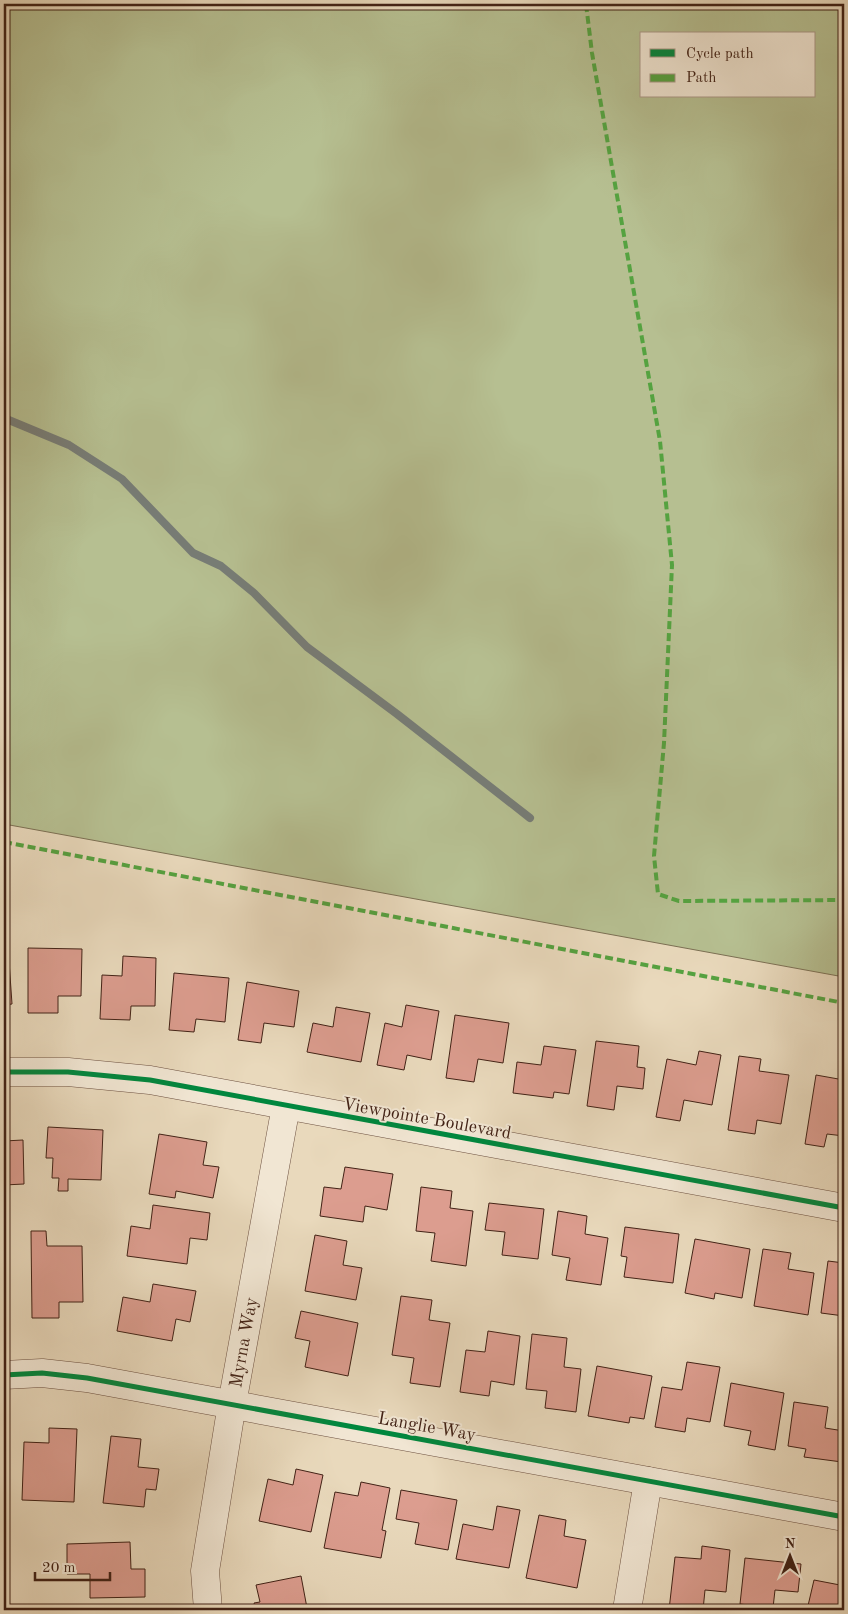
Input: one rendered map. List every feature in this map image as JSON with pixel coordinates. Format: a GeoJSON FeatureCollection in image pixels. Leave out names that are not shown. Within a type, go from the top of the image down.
{"type":"FeatureCollection","features":[{"type":"Feature","properties":{"kind":"street","name":"Viewpointe Boulevard"},"geometry":{"type":"LineString","coordinates":[[4,1072],[68,1072],[123,1077],[844,1208]]}},
{"type":"Feature","properties":{"kind":"street","name":"Myrna Way"},"geometry":{"type":"LineString","coordinates":[[208,1610],[205,1571],[232,1404],[286,1106]]}},
{"type":"Feature","properties":{"kind":"street","name":"Langlie Way"},"geometry":{"type":"LineString","coordinates":[[4,1374],[65,1374],[844,1517]]}},
{"type":"Feature","properties":{"kind":"street"},"geometry":{"type":"LineString","coordinates":[[628,1610],[648,1480]]}},
{"type":"Feature","properties":{"kind":"green space"},"geometry":{"type":"Polygon","coordinates":[[[4,4],[844,4],[844,977],[4,824],[4,4]]]}},
{"type":"Feature","properties":{"kind":"building"},"geometry":{"type":"Polygon","coordinates":[[[28,948],[82,949],[81,996],[58,996],[58,1013],[28,1013],[28,948]]]}},
{"type":"Feature","properties":{"kind":"building"},"geometry":{"type":"Polygon","coordinates":[[[123,956],[156,958],[155,1006],[131,1006],[130,1020],[100,1019],[102,975],[122,976],[123,956]]]}},
{"type":"Feature","properties":{"kind":"building"},"geometry":{"type":"Polygon","coordinates":[[[4,961],[9,961],[12,1004],[4,1005],[4,961]]]}},
{"type":"Feature","properties":{"kind":"building"},"geometry":{"type":"Polygon","coordinates":[[[174,973],[229,978],[225,1022],[196,1019],[194,1032],[169,1030],[174,973]]]}},
{"type":"Feature","properties":{"kind":"building"},"geometry":{"type":"Polygon","coordinates":[[[247,982],[299,991],[294,1027],[264,1023],[261,1043],[238,1040],[247,982]]]}},
{"type":"Feature","properties":{"kind":"building"},"geometry":{"type":"Polygon","coordinates":[[[406,1005],[439,1011],[431,1060],[407,1055],[404,1070],[377,1065],[385,1023],[402,1027],[406,1005]]]}},
{"type":"Feature","properties":{"kind":"building"},"geometry":{"type":"Polygon","coordinates":[[[336,1007],[370,1013],[361,1062],[307,1052],[313,1023],[333,1027],[336,1007]]]}},
{"type":"Feature","properties":{"kind":"building"},"geometry":{"type":"Polygon","coordinates":[[[455,1015],[509,1023],[503,1063],[478,1059],[474,1082],[446,1078],[455,1015]]]}},
{"type":"Feature","properties":{"kind":"building"},"geometry":{"type":"Polygon","coordinates":[[[596,1041],[639,1046],[637,1067],[645,1068],[643,1089],[617,1086],[614,1110],[587,1106],[596,1041]]]}},
{"type":"Feature","properties":{"kind":"building"},"geometry":{"type":"Polygon","coordinates":[[[544,1046],[576,1050],[569,1094],[554,1092],[553,1098],[513,1093],[517,1062],[541,1065],[544,1046]]]}},
{"type":"Feature","properties":{"kind":"building"},"geometry":{"type":"Polygon","coordinates":[[[699,1051],[721,1055],[712,1105],[684,1100],[680,1121],[656,1117],[667,1059],[696,1065],[699,1051]]]}},
{"type":"Feature","properties":{"kind":"building"},"geometry":{"type":"Polygon","coordinates":[[[739,1056],[761,1059],[759,1071],[789,1075],[781,1124],[757,1120],[755,1134],[728,1130],[739,1056]]]}},
{"type":"Feature","properties":{"kind":"building"},"geometry":{"type":"Polygon","coordinates":[[[816,1075],[844,1080],[844,1136],[827,1134],[824,1147],[805,1144],[816,1075]]]}},
{"type":"Feature","properties":{"kind":"building"},"geometry":{"type":"Polygon","coordinates":[[[48,1127],[103,1130],[101,1180],[68,1179],[68,1191],[58,1191],[59,1178],[52,1178],[53,1158],[46,1158],[48,1127]]]}},
{"type":"Feature","properties":{"kind":"building"},"geometry":{"type":"Polygon","coordinates":[[[159,1134],[207,1142],[203,1165],[219,1167],[213,1198],[176,1191],[175,1198],[149,1194],[159,1134]]]}},
{"type":"Feature","properties":{"kind":"building"},"geometry":{"type":"Polygon","coordinates":[[[23,1140],[24,1184],[4,1185],[4,1141],[23,1140]]]}},
{"type":"Feature","properties":{"kind":"building"},"geometry":{"type":"Polygon","coordinates":[[[345,1167],[393,1174],[387,1210],[365,1206],[363,1222],[320,1216],[324,1187],[341,1189],[345,1167]]]}},
{"type":"Feature","properties":{"kind":"building"},"geometry":{"type":"Polygon","coordinates":[[[421,1187],[452,1191],[450,1208],[473,1211],[466,1266],[431,1261],[435,1233],[416,1231],[421,1187]]]}},
{"type":"Feature","properties":{"kind":"building"},"geometry":{"type":"Polygon","coordinates":[[[489,1203],[544,1209],[538,1259],[502,1255],[505,1232],[485,1230],[489,1203]]]}},
{"type":"Feature","properties":{"kind":"building"},"geometry":{"type":"Polygon","coordinates":[[[153,1205],[210,1213],[207,1240],[190,1238],[187,1264],[127,1256],[131,1226],[150,1229],[153,1205]]]}},
{"type":"Feature","properties":{"kind":"building"},"geometry":{"type":"Polygon","coordinates":[[[558,1211],[587,1216],[585,1234],[608,1238],[601,1285],[566,1280],[570,1258],[552,1255],[558,1211]]]}},
{"type":"Feature","properties":{"kind":"building"},"geometry":{"type":"Polygon","coordinates":[[[625,1227],[679,1234],[673,1283],[624,1277],[627,1257],[621,1256],[625,1227]]]}},
{"type":"Feature","properties":{"kind":"building"},"geometry":{"type":"Polygon","coordinates":[[[31,1231],[46,1231],[47,1246],[82,1246],[83,1302],[59,1302],[59,1318],[32,1318],[31,1231]]]}},
{"type":"Feature","properties":{"kind":"building"},"geometry":{"type":"Polygon","coordinates":[[[315,1235],[347,1241],[343,1265],[362,1268],[356,1300],[305,1291],[315,1235]]]}},
{"type":"Feature","properties":{"kind":"building"},"geometry":{"type":"Polygon","coordinates":[[[695,1239],[750,1249],[742,1298],[715,1293],[714,1299],[685,1293],[695,1239]]]}},
{"type":"Feature","properties":{"kind":"building"},"geometry":{"type":"Polygon","coordinates":[[[763,1249],[791,1253],[788,1269],[814,1273],[808,1315],[754,1306],[763,1249]]]}},
{"type":"Feature","properties":{"kind":"building"},"geometry":{"type":"Polygon","coordinates":[[[828,1261],[844,1263],[844,1316],[821,1313],[828,1261]]]}},
{"type":"Feature","properties":{"kind":"building"},"geometry":{"type":"Polygon","coordinates":[[[4,1273],[6,1319],[4,1319],[4,1273]]]}},
{"type":"Feature","properties":{"kind":"building"},"geometry":{"type":"Polygon","coordinates":[[[153,1284],[196,1291],[190,1322],[176,1319],[172,1341],[117,1331],[123,1297],[150,1302],[153,1284]]]}},
{"type":"Feature","properties":{"kind":"building"},"geometry":{"type":"Polygon","coordinates":[[[401,1296],[432,1300],[429,1320],[450,1323],[440,1387],[410,1383],[414,1358],[392,1355],[401,1296]]]}},
{"type":"Feature","properties":{"kind":"building"},"geometry":{"type":"Polygon","coordinates":[[[301,1311],[358,1323],[348,1376],[305,1367],[310,1341],[295,1338],[301,1311]]]}},
{"type":"Feature","properties":{"kind":"building"},"geometry":{"type":"Polygon","coordinates":[[[488,1331],[520,1336],[514,1385],[491,1381],[489,1396],[460,1392],[466,1350],[485,1352],[488,1331]]]}},
{"type":"Feature","properties":{"kind":"building"},"geometry":{"type":"Polygon","coordinates":[[[532,1334],[567,1338],[564,1367],[581,1369],[576,1412],[545,1408],[547,1391],[526,1389],[532,1334]]]}},
{"type":"Feature","properties":{"kind":"building"},"geometry":{"type":"Polygon","coordinates":[[[687,1362],[720,1367],[710,1422],[687,1418],[685,1432],[655,1427],[662,1387],[682,1390],[687,1362]]]}},
{"type":"Feature","properties":{"kind":"building"},"geometry":{"type":"Polygon","coordinates":[[[597,1366],[652,1376],[644,1419],[630,1417],[629,1423],[588,1416],[597,1366]]]}},
{"type":"Feature","properties":{"kind":"building"},"geometry":{"type":"Polygon","coordinates":[[[731,1383],[784,1393],[775,1450],[748,1445],[751,1431],[724,1426],[731,1383]]]}},
{"type":"Feature","properties":{"kind":"building"},"geometry":{"type":"Polygon","coordinates":[[[794,1402],[828,1407],[825,1428],[844,1431],[842,1462],[804,1457],[806,1449],[788,1446],[794,1402]]]}},
{"type":"Feature","properties":{"kind":"building"},"geometry":{"type":"Polygon","coordinates":[[[49,1428],[77,1429],[74,1502],[22,1500],[24,1442],[49,1443],[49,1428]]]}},
{"type":"Feature","properties":{"kind":"building"},"geometry":{"type":"Polygon","coordinates":[[[111,1436],[141,1439],[138,1467],[159,1469],[156,1490],[146,1489],[144,1507],[103,1503],[111,1436]]]}},
{"type":"Feature","properties":{"kind":"building"},"geometry":{"type":"Polygon","coordinates":[[[296,1469],[323,1475],[311,1532],[259,1521],[268,1479],[293,1485],[296,1469]]]}},
{"type":"Feature","properties":{"kind":"building"},"geometry":{"type":"Polygon","coordinates":[[[361,1482],[390,1488],[382,1530],[386,1531],[381,1558],[324,1548],[335,1492],[358,1496],[361,1482]]]}},
{"type":"Feature","properties":{"kind":"building"},"geometry":{"type":"Polygon","coordinates":[[[401,1490],[457,1500],[448,1550],[415,1544],[419,1523],[396,1519],[401,1490]]]}},
{"type":"Feature","properties":{"kind":"building"},"geometry":{"type":"Polygon","coordinates":[[[497,1506],[520,1510],[509,1568],[456,1559],[463,1524],[493,1530],[497,1506]]]}},
{"type":"Feature","properties":{"kind":"building"},"geometry":{"type":"Polygon","coordinates":[[[539,1515],[566,1520],[564,1536],[586,1540],[577,1588],[526,1578],[539,1515]]]}},
{"type":"Feature","properties":{"kind":"building"},"geometry":{"type":"Polygon","coordinates":[[[130,1542],[131,1569],[145,1569],[145,1597],[90,1598],[90,1574],[67,1574],[67,1544],[130,1542]]]}},
{"type":"Feature","properties":{"kind":"building"},"geometry":{"type":"Polygon","coordinates":[[[702,1546],[730,1550],[726,1592],[705,1590],[703,1610],[669,1610],[675,1557],[701,1559],[702,1546]]]}},
{"type":"Feature","properties":{"kind":"building"},"geometry":{"type":"Polygon","coordinates":[[[745,1558],[801,1564],[798,1592],[775,1590],[773,1608],[740,1604],[745,1558]]]}},
{"type":"Feature","properties":{"kind":"building"},"geometry":{"type":"Polygon","coordinates":[[[843,1571],[844,1610],[807,1610],[814,1580],[840,1585],[843,1571]]]}},
{"type":"Feature","properties":{"kind":"building"},"geometry":{"type":"Polygon","coordinates":[[[301,1576],[307,1608],[295,1610],[256,1610],[254,1603],[260,1602],[256,1585],[301,1576]]]}},
{"type":"Feature","properties":{"kind":"waterway"},"geometry":{"type":"LineString","coordinates":[[4,418],[69,445],[122,479],[193,553],[221,566],[254,593],[307,647],[397,714],[530,818]]}},
{"type":"Feature","properties":{"kind":"marked path"},"geometry":{"type":"LineString","coordinates":[[586,4],[592,53],[660,441],[672,565],[664,743],[654,856],[658,894],[679,901],[844,900]]}},
{"type":"Feature","properties":{"kind":"marked path"},"geometry":{"type":"LineString","coordinates":[[4,842],[844,1003]]}},
{"type":"Feature","properties":{"kind":"cycle path"},"geometry":{"type":"LineString","coordinates":[[4,1072],[68,1072],[150,1080],[844,1208]]}},
{"type":"Feature","properties":{"kind":"cycle path"},"geometry":{"type":"LineString","coordinates":[[4,1375],[42,1373],[87,1378],[844,1517]]}}]}
